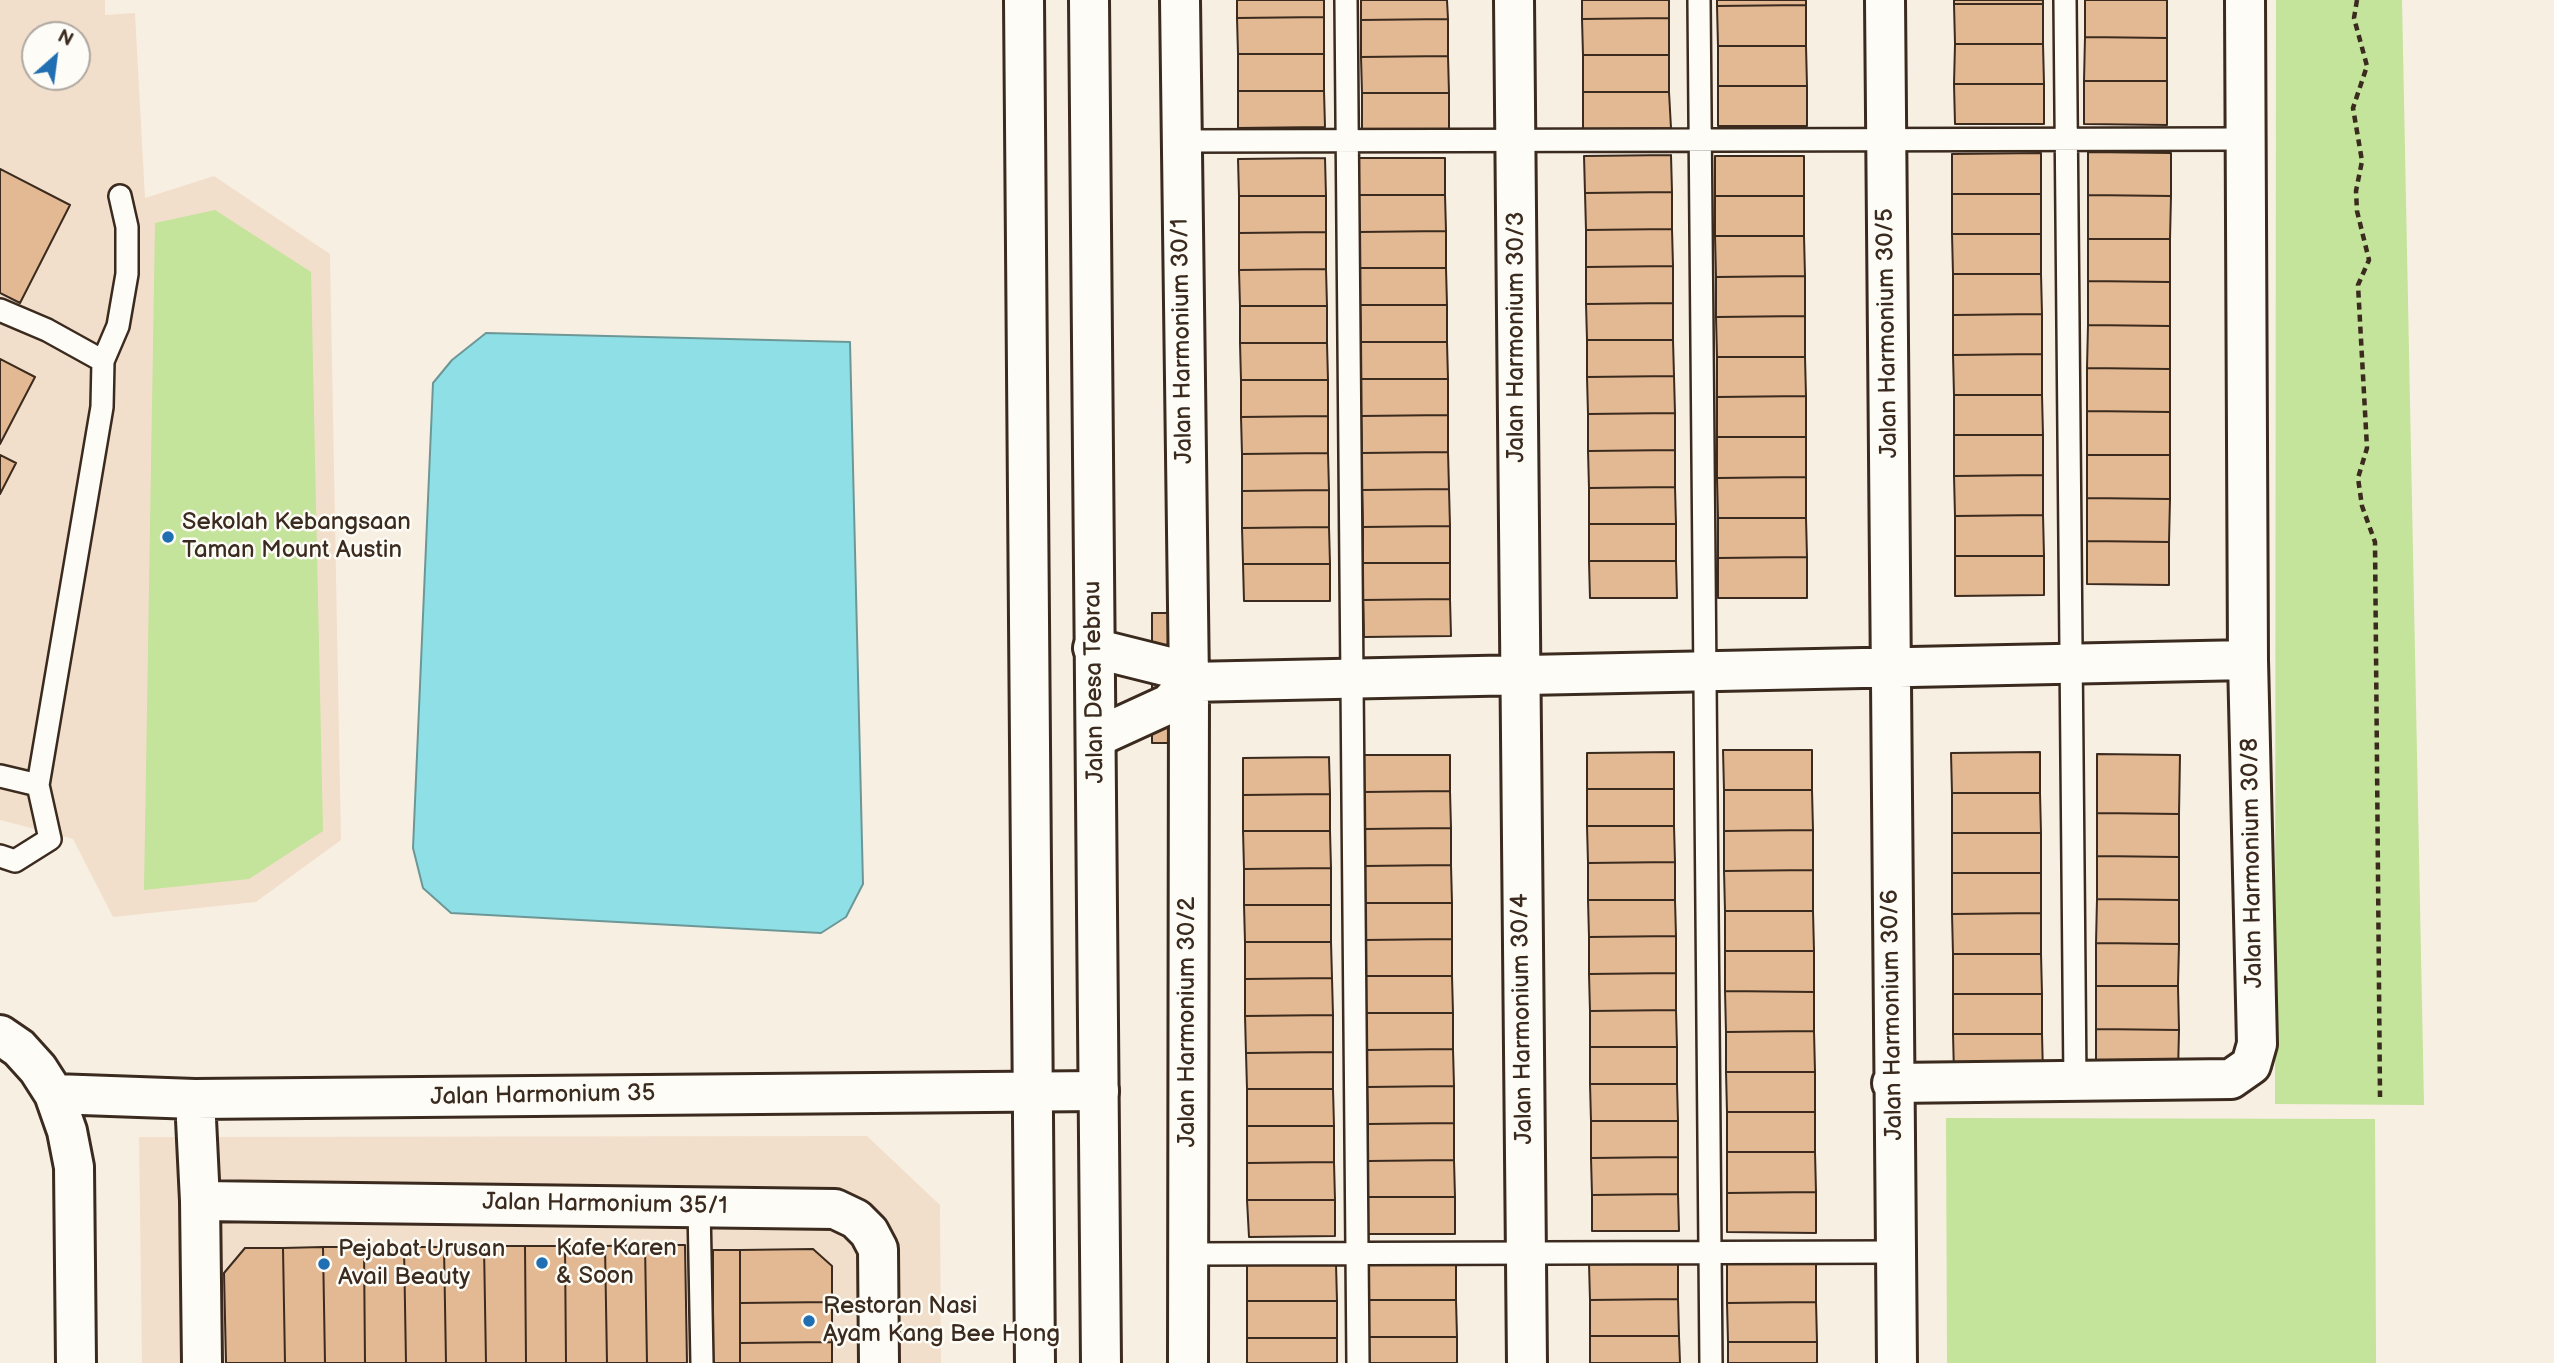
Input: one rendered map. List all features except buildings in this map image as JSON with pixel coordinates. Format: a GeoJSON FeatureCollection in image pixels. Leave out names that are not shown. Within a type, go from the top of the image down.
{"type":"FeatureCollection","features":[{"type":"Feature","properties":{"kind":"street"},"geometry":{"type":"LineString","coordinates":[[1024,0],[1035,1363]]}},
{"type":"Feature","properties":{"kind":"street","name":"Jalan Desa Tebrau"},"geometry":{"type":"LineString","coordinates":[[1089,0],[1101,1363]]}},
{"type":"Feature","properties":{"kind":"street","name":"Jalan Harmonium 30/1"},"geometry":{"type":"LineString","coordinates":[[1180,0],[1189,682]]}},
{"type":"Feature","properties":{"kind":"street","name":"Jalan Harmonium 30/3"},"geometry":{"type":"LineString","coordinates":[[1514,0],[1520,675]]}},
{"type":"Feature","properties":{"kind":"street","name":"Jalan Harmonium 30/5"},"geometry":{"type":"LineString","coordinates":[[1885,0],[1891,666]]}},
{"type":"Feature","properties":{"kind":"street","name":"Jalan Harmonium 30/8"},"geometry":{"type":"LineString","coordinates":[[2075,1083],[2231,1079],[2251,1065],[2257,1044],[2248,660],[2245,0]]}},
{"type":"Feature","properties":{"kind":"street"},"geometry":{"type":"LineString","coordinates":[[1093,649],[1169,667],[1189,682],[2248,660]]}},
{"type":"Feature","properties":{"kind":"street","name":"Jalan Harmonium 30/6"},"geometry":{"type":"LineString","coordinates":[[1891,666],[1892,1083],[1897,1363]]}},
{"type":"Feature","properties":{"kind":"street","name":"Jalan Harmonium 30/4"},"geometry":{"type":"LineString","coordinates":[[1520,675],[1527,1363]]}},
{"type":"Feature","properties":{"kind":"street"},"geometry":{"type":"LineString","coordinates":[[1097,737],[1169,704],[1189,682]]}},
{"type":"Feature","properties":{"kind":"street","name":"Jalan Harmonium 30/2"},"geometry":{"type":"LineString","coordinates":[[1188,1363],[1189,682]]}},
{"type":"Feature","properties":{"kind":"street"},"geometry":{"type":"LineString","coordinates":[[0,1035],[19,1048],[38,1069],[54,1094],[67,1131],[74,1167],[76,1363]]}},
{"type":"Feature","properties":{"kind":"street"},"geometry":{"type":"LineString","coordinates":[[1892,1083],[2075,1083]]}},
{"type":"Feature","properties":{"kind":"street","name":"Jalan Harmonium 35"},"geometry":{"type":"LineString","coordinates":[[54,1094],[195,1099],[1099,1091]]}},
{"type":"Feature","properties":{"kind":"street"},"geometry":{"type":"LineString","coordinates":[[195,1099],[200,1201],[202,1363]]}},
{"type":"Feature","properties":{"kind":"street","name":"Jalan Harmonium 35/1"},"geometry":{"type":"LineString","coordinates":[[200,1201],[835,1209],[856,1219],[869,1232],[878,1250],[879,1363]]}},
{"type":"Feature","properties":{"kind":"lane"},"geometry":{"type":"LineString","coordinates":[[1346,0],[1358,1363]]}},
{"type":"Feature","properties":{"kind":"lane"},"geometry":{"type":"LineString","coordinates":[[1699,0],[1711,1363]]}},
{"type":"Feature","properties":{"kind":"lane"},"geometry":{"type":"LineString","coordinates":[[2065,0],[2075,1083]]}},
{"type":"Feature","properties":{"kind":"lane"},"geometry":{"type":"LineString","coordinates":[[1180,141],[2245,139]]}},
{"type":"Feature","properties":{"kind":"lane"},"geometry":{"type":"LineString","coordinates":[[0,856],[15,861],[50,839],[38,785],[102,407],[103,361],[118,326],[127,274],[127,227],[120,196]]}},
{"type":"Feature","properties":{"kind":"lane"},"geometry":{"type":"LineString","coordinates":[[0,310],[47,330],[103,361]]}},
{"type":"Feature","properties":{"kind":"lane"},"geometry":{"type":"LineString","coordinates":[[0,776],[38,785]]}},
{"type":"Feature","properties":{"kind":"lane"},"geometry":{"type":"LineString","coordinates":[[699,1206],[702,1363]]}},
{"type":"Feature","properties":{"kind":"lane"},"geometry":{"type":"LineString","coordinates":[[1187,1254],[1896,1252]]}},
{"type":"Feature","properties":{"kind":"path"},"geometry":{"type":"LineString","coordinates":[[2357,0],[2354,18],[2367,66],[2353,108],[2362,161],[2356,191],[2357,211],[2369,260],[2358,285],[2367,447],[2358,478],[2362,506],[2375,542],[2380,1097]]}},
{"type":"Feature","properties":{"kind":"shaded area","name":"Sekolah Kebangsaan Taman Mount Austin"},"geometry":{"type":"Polygon","coordinates":[[[0,0],[105,0],[105,15],[135,13],[145,198],[214,176],[330,254],[341,840],[256,902],[113,917],[73,839],[0,820],[0,0]]]}},
{"type":"Feature","properties":{"kind":"shaded area"},"geometry":{"type":"Polygon","coordinates":[[[867,1136],[940,1205],[941,1363],[142,1363],[139,1137],[867,1136]]]}},
{"type":"Feature","properties":{"kind":"green space"},"geometry":{"type":"Polygon","coordinates":[[[2276,0],[2402,0],[2424,1105],[2275,1104],[2276,0]]]}},
{"type":"Feature","properties":{"kind":"green space"},"geometry":{"type":"Polygon","coordinates":[[[215,210],[311,272],[323,831],[249,879],[144,890],[155,223],[215,210]]]}},
{"type":"Feature","properties":{"kind":"green space"},"geometry":{"type":"Polygon","coordinates":[[[1946,1118],[2375,1119],[2376,1363],[1947,1363],[1946,1118]]]}},
{"type":"Feature","properties":{"kind":"water"},"geometry":{"type":"Polygon","coordinates":[[[486,333],[850,342],[863,884],[846,917],[821,933],[451,913],[423,888],[413,848],[433,383],[452,360],[486,333]]]}},
{"type":"Feature","properties":{"kind":"place","name":"Sekolah Kebangsaan Taman Mount Austin"},"geometry":{"type":"Point","coordinates":[168,537]}},
{"type":"Feature","properties":{"kind":"place","name":"Kafe Karen & Soon"},"geometry":{"type":"Point","coordinates":[542,1263]}},
{"type":"Feature","properties":{"kind":"place","name":"Pejabat Urusan Avail Beauty"},"geometry":{"type":"Point","coordinates":[324,1264]}},
{"type":"Feature","properties":{"kind":"place","name":"Restoran Nasi Ayam Kang Bee Hong"},"geometry":{"type":"Point","coordinates":[809,1321]}}]}
